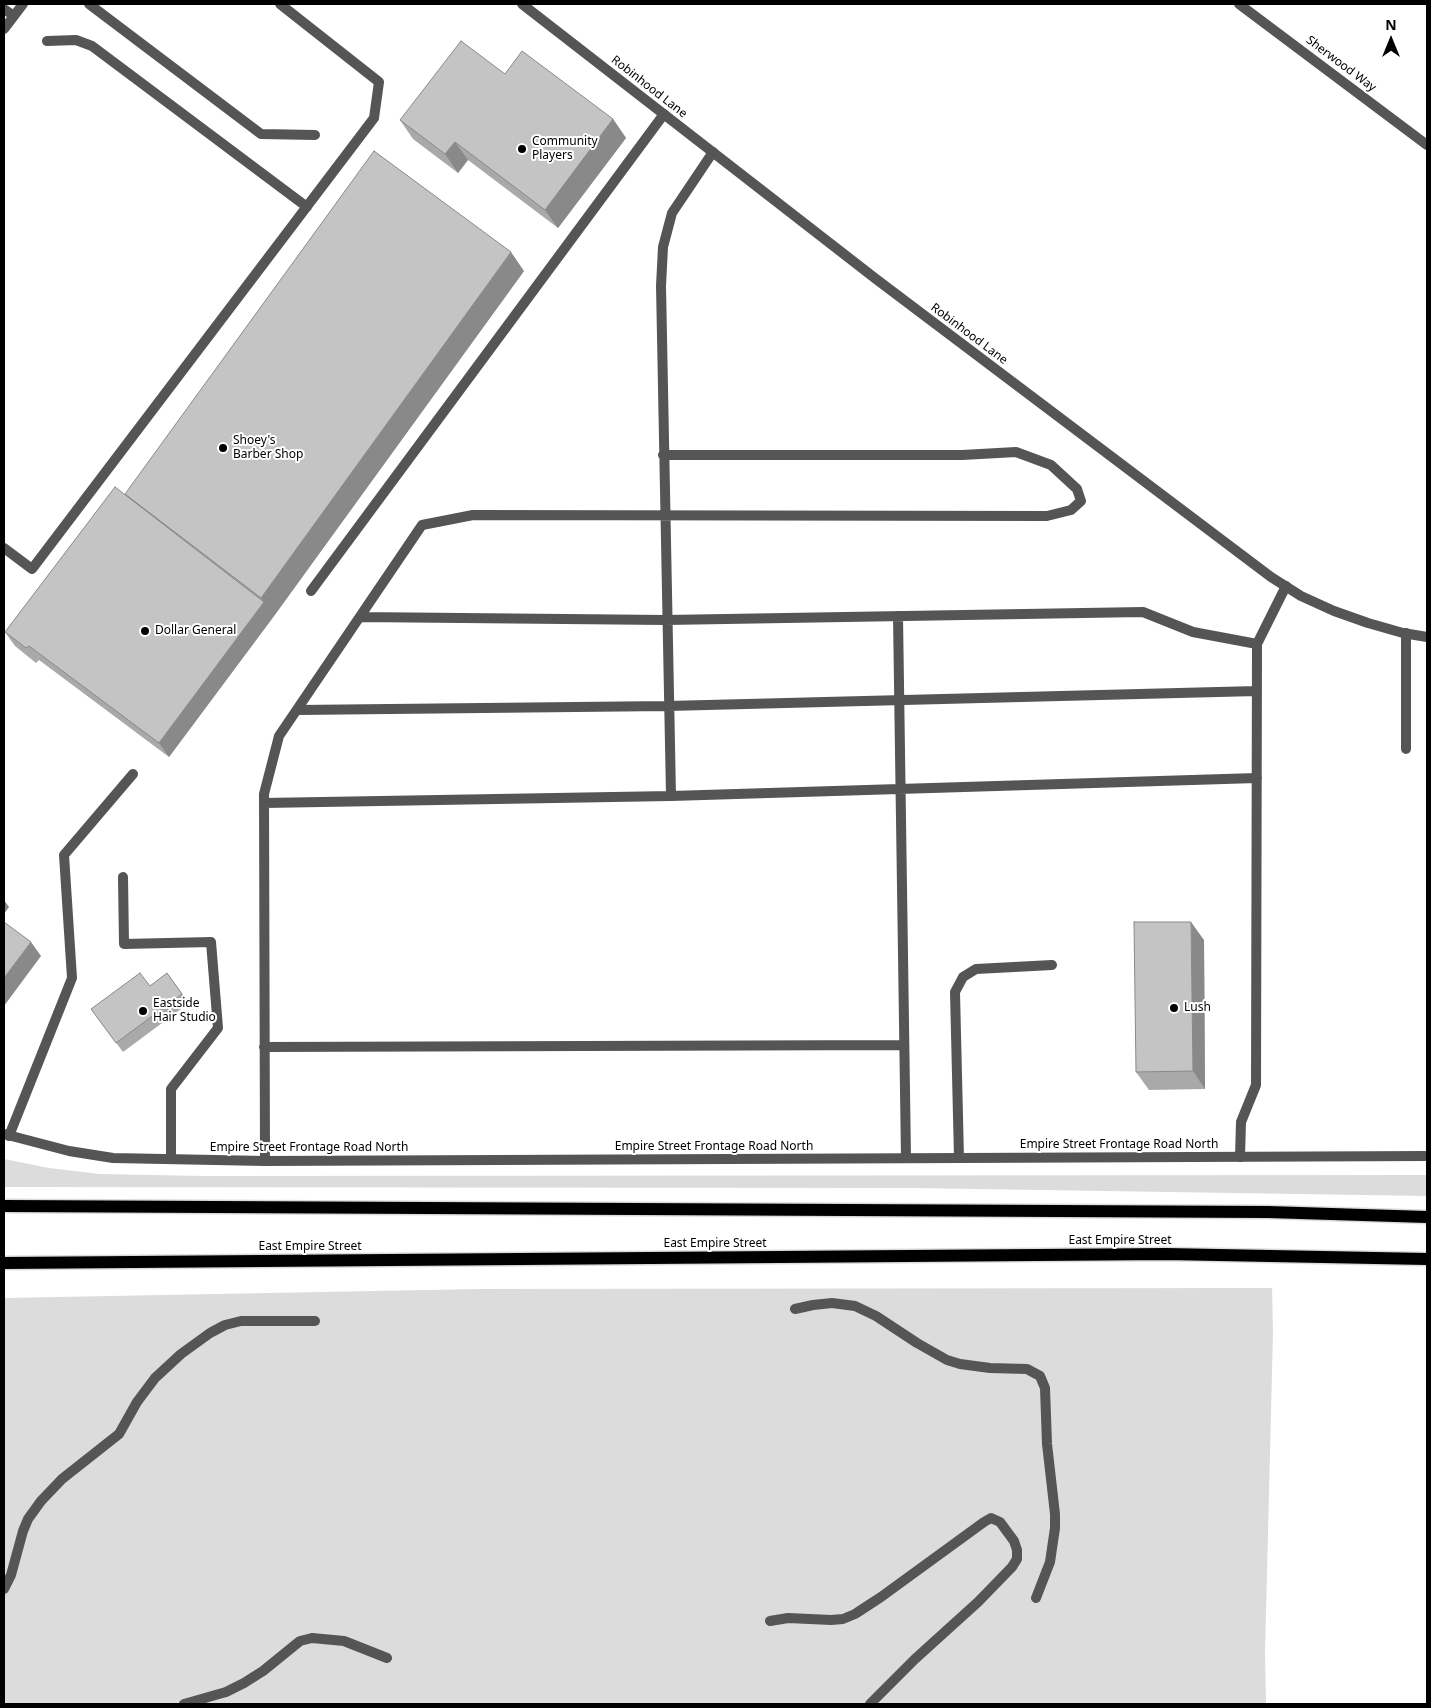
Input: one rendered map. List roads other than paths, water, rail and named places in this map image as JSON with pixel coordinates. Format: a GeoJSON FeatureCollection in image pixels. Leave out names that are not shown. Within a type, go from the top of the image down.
{"type":"FeatureCollection","features":[{"type":"Feature","properties":{"kind":"main road"},"geometry":{"type":"LineString","coordinates":[[4,1206],[1268,1212],[1427,1217]]}},
{"type":"Feature","properties":{"kind":"main road","name":"East Empire Street"},"geometry":{"type":"LineString","coordinates":[[4,1263],[1166,1254],[1427,1259]]}},
{"type":"Feature","properties":{"kind":"street"},"geometry":{"type":"LineString","coordinates":[[4,29],[23,4]]}},
{"type":"Feature","properties":{"kind":"street"},"geometry":{"type":"LineString","coordinates":[[89,4],[261,134],[315,135]]}},
{"type":"Feature","properties":{"kind":"street"},"geometry":{"type":"LineString","coordinates":[[4,548],[32,569],[374,118],[379,82],[280,4]]}},
{"type":"Feature","properties":{"kind":"street","name":"Robinhood Lane"},"geometry":{"type":"LineString","coordinates":[[522,4],[876,280],[1286,586],[1334,611],[1368,623],[1427,637]]}},
{"type":"Feature","properties":{"kind":"street","name":"Sherwood Way"},"geometry":{"type":"LineString","coordinates":[[1239,4],[1427,145]]}},
{"type":"Feature","properties":{"kind":"street"},"geometry":{"type":"LineString","coordinates":[[4,8],[14,16]]}},
{"type":"Feature","properties":{"kind":"street"},"geometry":{"type":"LineString","coordinates":[[47,40],[76,40],[92,46],[307,207]]}},
{"type":"Feature","properties":{"kind":"street"},"geometry":{"type":"LineString","coordinates":[[311,592],[664,114]]}},
{"type":"Feature","properties":{"kind":"street"},"geometry":{"type":"LineString","coordinates":[[671,796],[660,286],[663,247],[672,213],[713,152]]}},
{"type":"Feature","properties":{"kind":"street"},"geometry":{"type":"LineString","coordinates":[[265,1161],[264,794],[279,736],[422,524],[473,515],[1047,516],[1071,510],[1081,501],[1077,489],[1051,465],[1016,452],[962,454],[663,455]]}},
{"type":"Feature","properties":{"kind":"street"},"geometry":{"type":"LineString","coordinates":[[1240,1157],[1241,1122],[1256,1085],[1257,644],[1286,586]]}},
{"type":"Feature","properties":{"kind":"street"},"geometry":{"type":"LineString","coordinates":[[360,617],[666,620],[1143,612],[1193,632],[1257,644]]}},
{"type":"Feature","properties":{"kind":"street"},"geometry":{"type":"LineString","coordinates":[[898,616],[906,1158]]}},
{"type":"Feature","properties":{"kind":"street"},"geometry":{"type":"LineString","coordinates":[[1406,633],[1406,748]]}},
{"type":"Feature","properties":{"kind":"street"},"geometry":{"type":"LineString","coordinates":[[297,710],[668,706],[1257,691]]}},
{"type":"Feature","properties":{"kind":"street"},"geometry":{"type":"LineString","coordinates":[[7,1135],[72,978],[64,855],[132,774]]}},
{"type":"Feature","properties":{"kind":"street"},"geometry":{"type":"LineString","coordinates":[[264,803],[671,796],[1257,778]]}},
{"type":"Feature","properties":{"kind":"street"},"geometry":{"type":"LineString","coordinates":[[123,877],[124,944],[211,942],[218,1028],[172,1090],[171,1159]]}},
{"type":"Feature","properties":{"kind":"street"},"geometry":{"type":"LineString","coordinates":[[958,1158],[955,992],[963,977],[976,970],[1052,965]]}},
{"type":"Feature","properties":{"kind":"street"},"geometry":{"type":"LineString","coordinates":[[264,1047],[904,1045]]}},
{"type":"Feature","properties":{"kind":"street","name":"Empire Street Frontage Road North"},"geometry":{"type":"LineString","coordinates":[[7,1135],[69,1151],[113,1158],[265,1161],[1427,1156]]}},
{"type":"Feature","properties":{"kind":"street"},"geometry":{"type":"LineString","coordinates":[[795,1309],[832,1303],[855,1306],[876,1316],[947,1360],[960,1364],[990,1368],[1027,1368],[1040,1376],[1045,1388],[1047,1444],[1055,1528],[1050,1562],[1036,1598]]}},
{"type":"Feature","properties":{"kind":"street"},"geometry":{"type":"LineString","coordinates":[[4,1589],[11,1574],[28,1519],[41,1501],[62,1479],[119,1434],[137,1402],[154,1378],[181,1354],[210,1332],[225,1325],[241,1321],[315,1321]]}},
{"type":"Feature","properties":{"kind":"street"},"geometry":{"type":"LineString","coordinates":[[770,1621],[788,1618],[831,1620],[843,1619],[855,1614],[882,1597],[984,1522],[991,1518],[1000,1522],[1014,1541],[1017,1550],[1017,1559],[1012,1567],[978,1602],[914,1659],[870,1704]]}},
{"type":"Feature","properties":{"kind":"street"},"geometry":{"type":"LineString","coordinates":[[184,1704],[226,1692],[244,1683],[263,1671],[300,1641],[312,1638],[344,1641],[366,1648],[387,1658]]}},
{"type":"Feature","properties":{"kind":"place","name":"Community Players"},"geometry":{"type":"Point","coordinates":[522,149]}},
{"type":"Feature","properties":{"kind":"place","name":"Shoey's Barber Shop"},"geometry":{"type":"Point","coordinates":[223,448]}},
{"type":"Feature","properties":{"kind":"place","name":"Dollar General"},"geometry":{"type":"Point","coordinates":[145,631]}},
{"type":"Feature","properties":{"kind":"place","name":"Lush"},"geometry":{"type":"Point","coordinates":[1174,1008]}},
{"type":"Feature","properties":{"kind":"place","name":"Eastside Hair Studio"},"geometry":{"type":"Point","coordinates":[143,1011]}}]}
